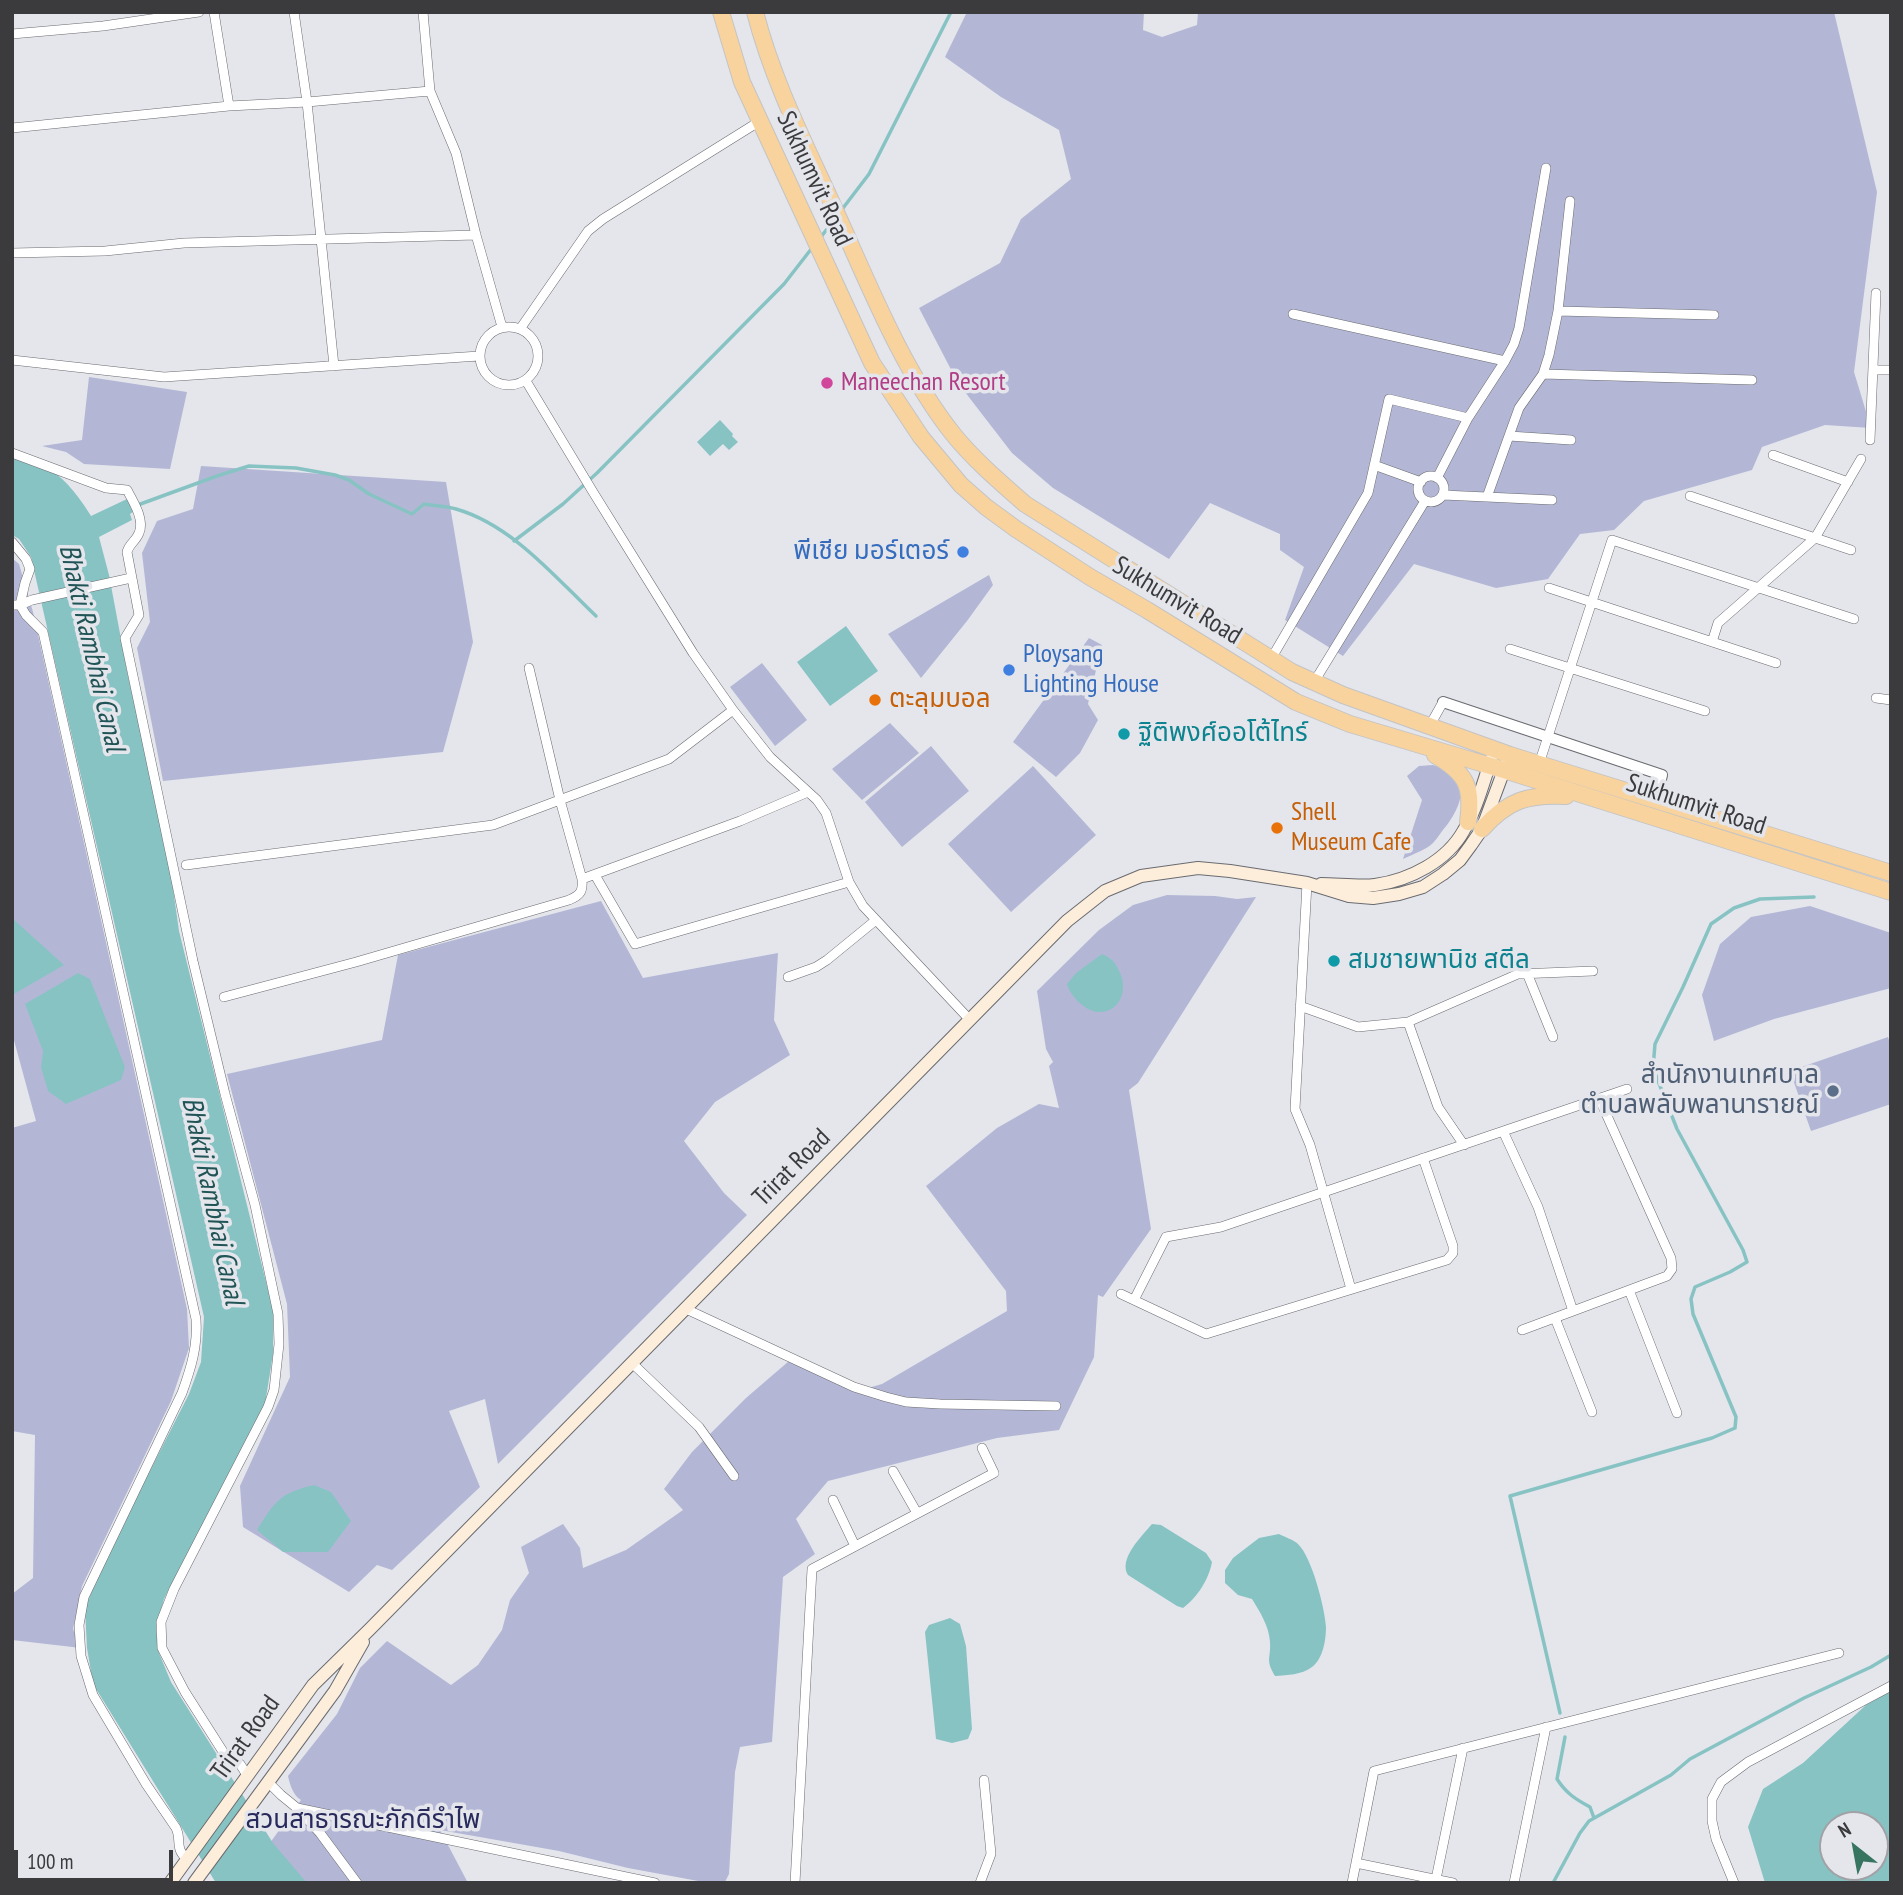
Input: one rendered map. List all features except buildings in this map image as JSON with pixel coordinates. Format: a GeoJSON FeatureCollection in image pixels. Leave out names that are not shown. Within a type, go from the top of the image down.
{"type":"FeatureCollection","features":[{"type":"Feature","properties":{"kind":"highway","name":"Sukhumvit Road"},"geometry":{"type":"LineString","coordinates":[[721,12],[743,82],[872,363],[921,437],[961,485],[986,507],[1090,577],[1296,702],[1350,724],[1416,744],[1499,760],[1539,764],[1891,873]]}},
{"type":"Feature","properties":{"kind":"highway","name":"Sukhumvit Road"},"geometry":{"type":"LineString","coordinates":[[755,12],[763,45],[784,99],[895,340],[923,391],[953,434],[987,471],[1025,504],[1292,672],[1343,695],[1429,727],[1499,760],[1590,797],[1891,892]]}},
{"type":"Feature","properties":{"kind":"highway"},"geometry":{"type":"LineString","coordinates":[[1147,610],[1158,588]]}},
{"type":"Feature","properties":{"kind":"highway"},"geometry":{"type":"LineString","coordinates":[[1416,744],[1458,771],[1466,782],[1475,825],[1529,797],[1590,797]]}},
{"type":"Feature","properties":{"kind":"main road","name":"Trirat Road"},"geometry":{"type":"LineString","coordinates":[[170,1883],[313,1685],[1067,922],[1105,891],[1141,876],[1198,868],[1307,884],[1373,885],[1413,874],[1432,863],[1475,825],[1499,760]]}},
{"type":"Feature","properties":{"kind":"main road","name":"Trirat Road"},"geometry":{"type":"LineString","coordinates":[[195,1881],[335,1691],[370,1629]]}},
{"type":"Feature","properties":{"kind":"street"},"geometry":{"type":"LineString","coordinates":[[12,34],[103,26],[200,12]]}},
{"type":"Feature","properties":{"kind":"street"},"geometry":{"type":"LineString","coordinates":[[214,12],[229,106]]}},
{"type":"Feature","properties":{"kind":"street"},"geometry":{"type":"LineString","coordinates":[[293,12],[307,102],[334,366]]}},
{"type":"Feature","properties":{"kind":"street"},"geometry":{"type":"LineString","coordinates":[[423,12],[430,91],[456,152],[502,327]]}},
{"type":"Feature","properties":{"kind":"street"},"geometry":{"type":"LineString","coordinates":[[12,128],[229,106],[430,91]]}},
{"type":"Feature","properties":{"kind":"street"},"geometry":{"type":"LineString","coordinates":[[520,329],[589,231],[603,219],[760,121]]}},
{"type":"Feature","properties":{"kind":"street"},"geometry":{"type":"LineString","coordinates":[[1437,478],[1468,418],[1514,344],[1546,167]]}},
{"type":"Feature","properties":{"kind":"street"},"geometry":{"type":"LineString","coordinates":[[1487,497],[1519,408],[1543,374],[1549,355],[1558,312],[1570,201]]}},
{"type":"Feature","properties":{"kind":"street"},"geometry":{"type":"LineString","coordinates":[[12,253],[106,251],[184,243],[476,235]]}},
{"type":"Feature","properties":{"kind":"street"},"geometry":{"type":"LineString","coordinates":[[1870,440],[1876,293]]}},
{"type":"Feature","properties":{"kind":"street"},"geometry":{"type":"LineString","coordinates":[[1558,312],[1714,315]]}},
{"type":"Feature","properties":{"kind":"street"},"geometry":{"type":"LineString","coordinates":[[1293,314],[1505,361]]}},
{"type":"Feature","properties":{"kind":"street"},"geometry":{"type":"LineString","coordinates":[[502,327],[520,329],[530,335],[536,345],[537,365],[526,381],[515,385],[496,383],[487,376],[481,366],[481,345],[487,336],[502,327]]}},
{"type":"Feature","properties":{"kind":"street"},"geometry":{"type":"LineString","coordinates":[[12,360],[164,377],[479,356]]}},
{"type":"Feature","properties":{"kind":"street"},"geometry":{"type":"LineString","coordinates":[[1873,370],[1891,370]]}},
{"type":"Feature","properties":{"kind":"street"},"geometry":{"type":"LineString","coordinates":[[1543,374],[1752,380]]}},
{"type":"Feature","properties":{"kind":"street"},"geometry":{"type":"LineString","coordinates":[[526,381],[693,653],[770,757],[817,800],[826,813],[849,882],[863,906],[970,1020]]}},
{"type":"Feature","properties":{"kind":"street"},"geometry":{"type":"LineString","coordinates":[[1271,659],[1368,493],[1389,399],[1468,418]]}},
{"type":"Feature","properties":{"kind":"street"},"geometry":{"type":"LineString","coordinates":[[1509,436],[1572,440]]}},
{"type":"Feature","properties":{"kind":"street"},"geometry":{"type":"LineString","coordinates":[[12,453],[106,488],[127,490],[142,523],[139,536],[127,548],[139,615],[125,638],[192,961],[255,1205],[278,1314],[279,1344],[274,1390],[268,1407],[174,1589],[161,1622],[162,1648],[185,1692],[228,1758],[240,1764],[247,1775]]}},
{"type":"Feature","properties":{"kind":"street"},"geometry":{"type":"LineString","coordinates":[[1773,455],[1848,482]]}},
{"type":"Feature","properties":{"kind":"street"},"geometry":{"type":"LineString","coordinates":[[1712,642],[1718,623],[1815,538],[1861,459]]}},
{"type":"Feature","properties":{"kind":"street"},"geometry":{"type":"LineString","coordinates":[[1374,465],[1421,482]]}},
{"type":"Feature","properties":{"kind":"street"},"geometry":{"type":"LineString","coordinates":[[1428,477],[1437,478],[1443,483],[1443,495],[1437,501],[1425,501],[1419,494],[1421,482],[1428,477]]}},
{"type":"Feature","properties":{"kind":"street"},"geometry":{"type":"LineString","coordinates":[[1443,495],[1552,500]]}},
{"type":"Feature","properties":{"kind":"street"},"geometry":{"type":"LineString","coordinates":[[1690,496],[1851,550]]}},
{"type":"Feature","properties":{"kind":"street"},"geometry":{"type":"LineString","coordinates":[[1314,682],[1425,501]]}},
{"type":"Feature","properties":{"kind":"street"},"geometry":{"type":"LineString","coordinates":[[1539,764],[1612,540],[1854,620]]}},
{"type":"Feature","properties":{"kind":"street"},"geometry":{"type":"LineString","coordinates":[[12,542],[26,559],[30,569],[16,605]]}},
{"type":"Feature","properties":{"kind":"street"},"geometry":{"type":"LineString","coordinates":[[16,605],[131,578]]}},
{"type":"Feature","properties":{"kind":"street"},"geometry":{"type":"LineString","coordinates":[[1549,588],[1776,663]]}},
{"type":"Feature","properties":{"kind":"street"},"geometry":{"type":"LineString","coordinates":[[16,605],[43,632],[196,1319],[197,1339],[192,1365],[182,1393],[84,1597],[79,1625],[81,1656],[93,1695],[146,1784],[176,1828],[181,1854],[187,1859]]}},
{"type":"Feature","properties":{"kind":"street"},"geometry":{"type":"LineString","coordinates":[[1510,649],[1705,711]]}},
{"type":"Feature","properties":{"kind":"street"},"geometry":{"type":"LineString","coordinates":[[224,997],[569,900],[582,892],[582,879],[529,668]]}},
{"type":"Feature","properties":{"kind":"street"},"geometry":{"type":"LineString","coordinates":[[1876,698],[1891,700]]}},
{"type":"Feature","properties":{"kind":"street"},"geometry":{"type":"LineString","coordinates":[[1429,727],[1443,702],[1662,775],[1656,800]]}},
{"type":"Feature","properties":{"kind":"street"},"geometry":{"type":"LineString","coordinates":[[187,865],[493,825],[669,759],[733,710]]}},
{"type":"Feature","properties":{"kind":"street"},"geometry":{"type":"LineString","coordinates":[[582,879],[740,821],[808,792]]}},
{"type":"Feature","properties":{"kind":"street"},"geometry":{"type":"LineString","coordinates":[[595,875],[635,944],[849,882]]}},
{"type":"Feature","properties":{"kind":"street"},"geometry":{"type":"LineString","coordinates":[[1307,884],[1295,1110],[1310,1145],[1351,1289]]}},
{"type":"Feature","properties":{"kind":"street"},"geometry":{"type":"LineString","coordinates":[[788,977],[828,960],[876,920]]}},
{"type":"Feature","properties":{"kind":"street"},"geometry":{"type":"LineString","coordinates":[[1300,1006],[1358,1027],[1408,1022],[1518,974],[1593,971]]}},
{"type":"Feature","properties":{"kind":"street"},"geometry":{"type":"LineString","coordinates":[[1527,973],[1553,1037]]}},
{"type":"Feature","properties":{"kind":"street"},"geometry":{"type":"LineString","coordinates":[[1408,1022],[1438,1107],[1464,1145]]}},
{"type":"Feature","properties":{"kind":"street"},"geometry":{"type":"LineString","coordinates":[[1134,1300],[1166,1237],[1220,1227],[1627,1089]]}},
{"type":"Feature","properties":{"kind":"street"},"geometry":{"type":"LineString","coordinates":[[1522,1330],[1668,1276],[1672,1269],[1671,1258],[1599,1098]]}},
{"type":"Feature","properties":{"kind":"street"},"geometry":{"type":"LineString","coordinates":[[1503,1131],[1538,1207],[1573,1311]]}},
{"type":"Feature","properties":{"kind":"street"},"geometry":{"type":"LineString","coordinates":[[1121,1294],[1206,1334],[1447,1260],[1453,1253],[1454,1246],[1423,1158]]}},
{"type":"Feature","properties":{"kind":"street"},"geometry":{"type":"LineString","coordinates":[[1629,1290],[1677,1413]]}},
{"type":"Feature","properties":{"kind":"street"},"geometry":{"type":"LineString","coordinates":[[686,1309],[854,1387],[886,1397],[906,1402],[940,1404],[1056,1406]]}},
{"type":"Feature","properties":{"kind":"street"},"geometry":{"type":"LineString","coordinates":[[1555,1318],[1592,1412]]}},
{"type":"Feature","properties":{"kind":"street"},"geometry":{"type":"LineString","coordinates":[[632,1363],[699,1427],[734,1476]]}},
{"type":"Feature","properties":{"kind":"street"},"geometry":{"type":"LineString","coordinates":[[795,1883],[812,1569],[994,1473],[982,1448]]}},
{"type":"Feature","properties":{"kind":"street"},"geometry":{"type":"LineString","coordinates":[[893,1471],[917,1513]]}},
{"type":"Feature","properties":{"kind":"street"},"geometry":{"type":"LineString","coordinates":[[833,1500],[855,1546]]}},
{"type":"Feature","properties":{"kind":"street"},"geometry":{"type":"LineString","coordinates":[[1352,1883],[1374,1770],[1839,1653]]}},
{"type":"Feature","properties":{"kind":"street"},"geometry":{"type":"LineString","coordinates":[[1734,1883],[1716,1839],[1712,1821],[1712,1799],[1721,1782],[1748,1762],[1891,1686]]}},
{"type":"Feature","properties":{"kind":"street"},"geometry":{"type":"LineString","coordinates":[[1514,1883],[1546,1727]]}},
{"type":"Feature","properties":{"kind":"street"},"geometry":{"type":"LineString","coordinates":[[1436,1879],[1463,1748]]}},
{"type":"Feature","properties":{"kind":"street"},"geometry":{"type":"LineString","coordinates":[[980,1883],[991,1854],[984,1780]]}},
{"type":"Feature","properties":{"kind":"street"},"geometry":{"type":"LineString","coordinates":[[268,1782],[320,1833],[357,1883]]}},
{"type":"Feature","properties":{"kind":"street"},"geometry":{"type":"LineString","coordinates":[[297,1808],[655,1883]]}},
{"type":"Feature","properties":{"kind":"street"},"geometry":{"type":"LineString","coordinates":[[1356,1863],[1453,1883]]}},
{"type":"Feature","properties":{"kind":"green space"},"geometry":{"type":"Polygon","coordinates":[[[967,12],[1144,12],[1143,30],[1162,37],[1197,25],[1198,12],[1834,12],[1877,192],[1854,372],[1871,428],[1825,425],[1762,447],[1752,470],[1644,501],[1614,530],[1580,534],[1548,579],[1496,588],[1414,564],[1343,656],[1285,620],[1304,567],[1280,550],[1280,534],[1210,503],[1169,559],[1053,488],[1012,453],[958,383],[919,308],[1000,263],[1021,219],[1071,179],[1059,130],[1001,97],[945,57],[967,12]]]}},
{"type":"Feature","properties":{"kind":"green space"},"geometry":{"type":"Polygon","coordinates":[[[89,377],[187,392],[170,469],[84,464],[66,452],[42,446],[82,440],[89,377]]]}},
{"type":"Feature","properties":{"kind":"green space"},"geometry":{"type":"Polygon","coordinates":[[[201,466],[446,482],[473,642],[443,752],[163,781],[137,648],[150,622],[142,553],[157,521],[193,509],[201,466]]]}},
{"type":"Feature","properties":{"kind":"green space"},"geometry":{"type":"Polygon","coordinates":[[[12,558],[19,564],[33,612],[187,1309],[189,1348],[171,1401],[82,1586],[73,1629],[81,1648],[12,1640],[12,1594],[33,1578],[35,1435],[12,1431],[12,1128],[36,1121],[12,1033],[12,558]]]}},
{"type":"Feature","properties":{"kind":"green space"},"geometry":{"type":"Polygon","coordinates":[[[989,575],[993,585],[921,678],[888,634],[989,575]]]}},
{"type":"Feature","properties":{"kind":"green space"},"geometry":{"type":"Polygon","coordinates":[[[1089,638],[1102,645],[1088,704],[1098,720],[1080,753],[1056,777],[1013,742],[1089,638]]]}},
{"type":"Feature","properties":{"kind":"green space"},"geometry":{"type":"Polygon","coordinates":[[[762,663],[807,720],[775,746],[730,687],[762,663]]]}},
{"type":"Feature","properties":{"kind":"green space"},"geometry":{"type":"Polygon","coordinates":[[[890,723],[919,753],[862,800],[832,769],[890,723]]]}},
{"type":"Feature","properties":{"kind":"green space"},"geometry":{"type":"Polygon","coordinates":[[[931,746],[969,791],[902,847],[865,802],[931,746]]]}},
{"type":"Feature","properties":{"kind":"green space"},"geometry":{"type":"Polygon","coordinates":[[[1433,765],[1453,775],[1458,782],[1461,789],[1458,806],[1433,843],[1403,859],[1422,800],[1407,776],[1419,766],[1433,765]]]}},
{"type":"Feature","properties":{"kind":"green space"},"geometry":{"type":"Polygon","coordinates":[[[1033,766],[1096,835],[1011,912],[948,844],[1033,766]]]}},
{"type":"Feature","properties":{"kind":"green space","name":"สวนสาธารณะภักดีรำไพ"},"geometry":{"type":"Polygon","coordinates":[[[1167,895],[1237,899],[1256,897],[1138,1083],[1129,1090],[1151,1229],[1103,1297],[1098,1295],[1094,1357],[1059,1430],[997,1438],[828,1481],[796,1519],[815,1554],[783,1577],[772,1742],[740,1747],[735,1772],[729,1874],[725,1882],[709,1883],[628,1868],[559,1851],[440,1830],[468,1883],[241,1883],[301,1800],[294,1793],[288,1776],[337,1714],[360,1668],[387,1641],[451,1685],[478,1665],[502,1630],[510,1600],[529,1573],[521,1547],[563,1524],[580,1548],[583,1568],[626,1550],[683,1510],[664,1489],[692,1452],[746,1398],[789,1361],[858,1391],[882,1384],[1007,1311],[1006,1291],[926,1186],[997,1128],[1039,1104],[1059,1108],[1049,1066],[1053,1062],[1046,1049],[1037,991],[1099,930],[1133,905],[1167,895]]]}},
{"type":"Feature","properties":{"kind":"green space"},"geometry":{"type":"Polygon","coordinates":[[[601,901],[643,978],[778,953],[774,1020],[790,1055],[715,1102],[684,1141],[724,1193],[747,1215],[498,1464],[485,1399],[449,1411],[480,1487],[392,1570],[377,1565],[349,1592],[243,1527],[240,1486],[290,1377],[287,1304],[227,1074],[382,1040],[398,955],[601,901]]]}},
{"type":"Feature","properties":{"kind":"green space"},"geometry":{"type":"Polygon","coordinates":[[[1810,906],[1891,933],[1891,988],[1774,1019],[1714,1041],[1702,995],[1720,944],[1751,917],[1810,906]]]}},
{"type":"Feature","properties":{"kind":"green space"},"geometry":{"type":"Polygon","coordinates":[[[1888,1037],[1891,1046],[1891,1104],[1811,1131],[1790,1071],[1888,1037]]]}},
{"type":"Feature","properties":{"kind":"water"},"geometry":{"type":"Polygon","coordinates":[[[720,420],[738,442],[729,450],[723,444],[710,456],[697,442],[720,420]]]}},
{"type":"Feature","properties":{"kind":"water","name":"Bhakti Rambhai Canal"},"geometry":{"type":"Polygon","coordinates":[[[12,455],[41,465],[59,476],[77,495],[91,516],[127,499],[133,512],[130,514],[132,520],[99,537],[166,839],[179,931],[273,1310],[273,1354],[265,1404],[164,1599],[156,1630],[159,1653],[171,1682],[273,1843],[307,1883],[216,1883],[93,1684],[87,1648],[85,1609],[101,1567],[189,1394],[201,1362],[204,1317],[31,557],[19,539],[12,535],[12,455]]]}},
{"type":"Feature","properties":{"kind":"water"},"geometry":{"type":"Polygon","coordinates":[[[846,626],[878,671],[830,706],[797,662],[846,626]]]}},
{"type":"Feature","properties":{"kind":"water"},"geometry":{"type":"Polygon","coordinates":[[[12,918],[64,965],[14,994],[12,994],[12,918]]]}},
{"type":"Feature","properties":{"kind":"water"},"geometry":{"type":"Polygon","coordinates":[[[1102,954],[1115,964],[1123,986],[1117,1005],[1098,1012],[1079,1002],[1067,984],[1076,973],[1102,954]]]}},
{"type":"Feature","properties":{"kind":"water"},"geometry":{"type":"Polygon","coordinates":[[[78,973],[90,979],[125,1067],[121,1080],[66,1104],[48,1091],[41,1067],[43,1051],[25,1004],[78,973]]]}},
{"type":"Feature","properties":{"kind":"water"},"geometry":{"type":"Polygon","coordinates":[[[314,1485],[331,1492],[351,1521],[328,1552],[283,1552],[257,1530],[279,1500],[293,1491],[314,1485]]]}},
{"type":"Feature","properties":{"kind":"water"},"geometry":{"type":"Polygon","coordinates":[[[1152,1524],[1161,1525],[1206,1553],[1212,1562],[1202,1588],[1183,1608],[1128,1575],[1126,1562],[1129,1555],[1152,1524]]]}},
{"type":"Feature","properties":{"kind":"water"},"geometry":{"type":"Polygon","coordinates":[[[1279,1534],[1298,1544],[1308,1560],[1320,1596],[1326,1627],[1323,1649],[1316,1664],[1299,1673],[1275,1676],[1269,1662],[1269,1636],[1264,1619],[1252,1599],[1238,1595],[1225,1583],[1225,1570],[1233,1558],[1259,1538],[1279,1534]]]}},
{"type":"Feature","properties":{"kind":"water"},"geometry":{"type":"Polygon","coordinates":[[[950,1618],[960,1624],[966,1646],[972,1729],[968,1739],[952,1743],[936,1739],[925,1632],[929,1625],[950,1618]]]}},
{"type":"Feature","properties":{"kind":"water"},"geometry":{"type":"Polygon","coordinates":[[[1891,1691],[1891,1883],[1765,1883],[1748,1827],[1763,1789],[1803,1763],[1866,1705],[1891,1691]]]}},
{"type":"Feature","properties":{"kind":"waterway"},"geometry":{"type":"LineString","coordinates":[[840,212],[869,174],[951,12]]}},
{"type":"Feature","properties":{"kind":"waterway"},"geometry":{"type":"LineString","coordinates":[[821,237],[833,221]]}},
{"type":"Feature","properties":{"kind":"waterway"},"geometry":{"type":"LineString","coordinates":[[514,541],[563,504],[597,473],[784,284],[812,248]]}},
{"type":"Feature","properties":{"kind":"waterway"},"geometry":{"type":"LineString","coordinates":[[135,506],[249,466],[296,468],[335,475],[412,514],[424,504],[448,507],[496,527],[532,554],[596,616]]}},
{"type":"Feature","properties":{"kind":"waterway"},"geometry":{"type":"LineString","coordinates":[[1560,1713],[1510,1496],[1712,1438],[1735,1428],[1736,1417],[1693,1314],[1691,1299],[1695,1287],[1747,1262],[1677,1129],[1653,1068],[1655,1044],[1711,924],[1734,908],[1760,899],[1814,897]]}},
{"type":"Feature","properties":{"kind":"waterway"},"geometry":{"type":"LineString","coordinates":[[1553,1883],[1589,1821],[1671,1775],[1690,1759],[1891,1655]]}},
{"type":"Feature","properties":{"kind":"waterway"},"geometry":{"type":"LineString","coordinates":[[1565,1737],[1557,1779],[1571,1795],[1590,1807],[1594,1818]]}},
{"type":"Feature","properties":{"kind":"place","name":"Maneechan Resort"},"geometry":{"type":"Point","coordinates":[827,383]}},
{"type":"Feature","properties":{"kind":"place","name":"พีเชีย มอร์เตอร์"},"geometry":{"type":"Point","coordinates":[963,552]}},
{"type":"Feature","properties":{"kind":"place","name":"Ploysang Lighting House"},"geometry":{"type":"Point","coordinates":[1009,670]}},
{"type":"Feature","properties":{"kind":"place","name":"ตะลุมบอล"},"geometry":{"type":"Point","coordinates":[875,700]}},
{"type":"Feature","properties":{"kind":"place","name":"ฐิติพงศ์ออโต้ไทร์"},"geometry":{"type":"Point","coordinates":[1124,734]}},
{"type":"Feature","properties":{"kind":"place","name":"Shell Museum Cafe"},"geometry":{"type":"Point","coordinates":[1277,828]}},
{"type":"Feature","properties":{"kind":"place","name":"สมชายพานิช สตีล"},"geometry":{"type":"Point","coordinates":[1334,961]}},
{"type":"Feature","properties":{"kind":"place","name":"สำนักงานเทศบาล ตำบลพลับพลานารายณ์"},"geometry":{"type":"Point","coordinates":[1833,1091]}}]}
